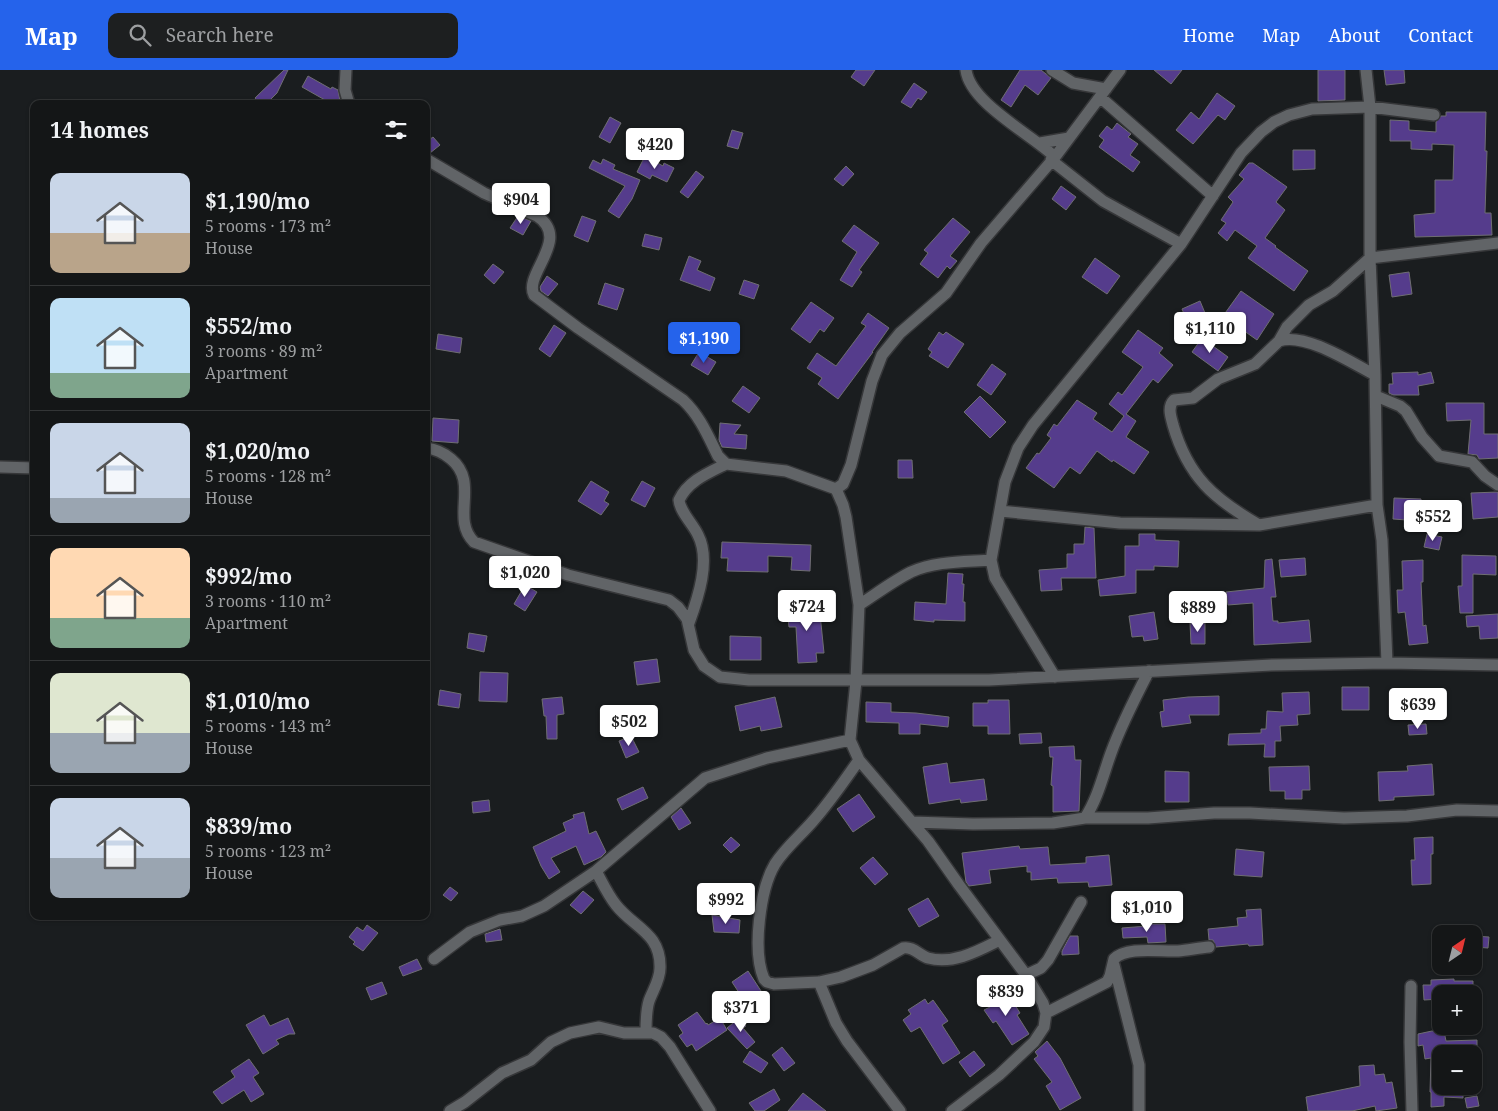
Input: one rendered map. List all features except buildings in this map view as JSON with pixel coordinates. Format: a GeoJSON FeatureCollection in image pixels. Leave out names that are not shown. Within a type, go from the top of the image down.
{"type":"FeatureCollection","features":[{"type":"Feature","properties":{"kind":"street"},"geometry":{"type":"LineString","coordinates":[[346,70],[345,90],[348,100]]}},
{"type":"Feature","properties":{"kind":"street"},"geometry":{"type":"LineString","coordinates":[[966,70],[969,84],[974,90],[1012,125],[1040,143],[1053,159],[1103,200],[1181,244]]}},
{"type":"Feature","properties":{"kind":"street"},"geometry":{"type":"LineString","coordinates":[[1052,70],[1073,84],[1103,93],[1213,196]]}},
{"type":"Feature","properties":{"kind":"street"},"geometry":{"type":"LineString","coordinates":[[836,490],[843,484],[851,465],[872,381],[882,354],[900,333],[946,293],[981,243],[1053,159],[1120,70]]}},
{"type":"Feature","properties":{"kind":"street"},"geometry":{"type":"LineString","coordinates":[[1366,70],[1370,107],[1370,258],[1376,396],[1377,505],[1382,540],[1386,663]]}},
{"type":"Feature","properties":{"kind":"street"},"geometry":{"type":"LineString","coordinates":[[1055,677],[995,578],[991,560],[1009,469],[1018,448],[1033,425],[1181,244],[1248,143],[1261,132],[1274,122],[1312,109],[1370,107],[1434,115]]}},
{"type":"Feature","properties":{"kind":"street"},"geometry":{"type":"LineString","coordinates":[[1040,143],[1069,138]]}},
{"type":"Feature","properties":{"kind":"street"},"geometry":{"type":"LineString","coordinates":[[430,162],[484,193],[530,213],[544,222],[549,233],[548,247],[533,282],[532,291],[534,295],[578,328],[683,400],[700,418],[718,456],[726,464]]}},
{"type":"Feature","properties":{"kind":"street"},"geometry":{"type":"LineString","coordinates":[[1259,525],[1237,512],[1206,487],[1186,459],[1178,443],[1170,408],[1173,400],[1193,398],[1218,378],[1255,364],[1279,341],[1287,327],[1309,305],[1333,291],[1370,258],[1498,243]]}},
{"type":"Feature","properties":{"kind":"street"},"geometry":{"type":"LineString","coordinates":[[1279,341],[1289,339],[1302,341],[1321,348],[1375,375]]}},
{"type":"Feature","properties":{"kind":"street"},"geometry":{"type":"LineString","coordinates":[[1376,396],[1400,406],[1406,411],[1422,437],[1439,456],[1472,462],[1485,476],[1498,485]]}},
{"type":"Feature","properties":{"kind":"street"},"geometry":{"type":"LineString","coordinates":[[430,449],[449,457],[464,476],[466,487],[465,525],[467,532],[474,542],[568,575],[665,599],[678,607],[689,623],[694,650],[704,666],[720,677],[734,679],[960,681],[1272,665],[1386,663],[1498,665]]}},
{"type":"Feature","properties":{"kind":"street"},"geometry":{"type":"LineString","coordinates":[[689,623],[700,588],[702,547],[700,537],[679,500],[693,483],[703,475],[726,464],[786,471],[836,490],[846,517],[859,605],[856,681],[850,740],[859,760],[928,841],[1026,975],[1043,1003],[1046,1013],[1044,1027],[1034,1042],[999,1075],[952,1111]]}},
{"type":"Feature","properties":{"kind":"street"},"geometry":{"type":"LineString","coordinates":[[0,468],[30,468]]}},
{"type":"Feature","properties":{"kind":"street"},"geometry":{"type":"LineString","coordinates":[[1000,511],[1120,524],[1259,525],[1377,505]]}},
{"type":"Feature","properties":{"kind":"street"},"geometry":{"type":"LineString","coordinates":[[859,605],[911,572],[922,568],[934,565],[991,560]]}},
{"type":"Feature","properties":{"kind":"street"},"geometry":{"type":"LineString","coordinates":[[1085,818],[1096,798],[1111,752],[1133,701],[1149,671]]}},
{"type":"Feature","properties":{"kind":"street"},"geometry":{"type":"LineString","coordinates":[[434,959],[470,932],[500,920],[522,916],[544,906],[596,871],[705,778],[768,758],[850,740]]}},
{"type":"Feature","properties":{"kind":"street"},"geometry":{"type":"LineString","coordinates":[[859,760],[815,818],[775,864],[769,877],[758,933],[758,953],[764,978],[767,982],[774,984],[819,982],[858,971],[903,948],[911,948],[924,956],[941,960],[959,957],[977,952],[1000,940]]}},
{"type":"Feature","properties":{"kind":"street"},"geometry":{"type":"LineString","coordinates":[[912,822],[973,824],[1053,823],[1085,818],[1148,818],[1214,813],[1344,818],[1407,816],[1458,810],[1498,811]]}},
{"type":"Feature","properties":{"kind":"street"},"geometry":{"type":"LineString","coordinates":[[596,871],[614,903],[632,922],[648,934],[656,946],[660,958],[660,970],[649,1003],[646,1032]]}},
{"type":"Feature","properties":{"kind":"street"},"geometry":{"type":"LineString","coordinates":[[1026,975],[1041,968],[1048,960],[1081,902]]}},
{"type":"Feature","properties":{"kind":"street"},"geometry":{"type":"LineString","coordinates":[[1046,1013],[1107,982],[1113,961],[1117,956],[1129,952],[1178,951],[1209,947]]}},
{"type":"Feature","properties":{"kind":"street"},"geometry":{"type":"LineString","coordinates":[[1113,961],[1138,1058],[1139,1111]]}},
{"type":"Feature","properties":{"kind":"street"},"geometry":{"type":"LineString","coordinates":[[819,982],[836,1023],[847,1041],[900,1111]]}},
{"type":"Feature","properties":{"kind":"street"},"geometry":{"type":"LineString","coordinates":[[1411,986],[1412,1111]]}},
{"type":"Feature","properties":{"kind":"street"},"geometry":{"type":"LineString","coordinates":[[450,1111],[465,1102],[502,1073],[531,1060],[550,1042],[583,1029],[599,1027],[624,1033],[646,1032],[656,1035],[667,1042],[710,1111]]}}]}
